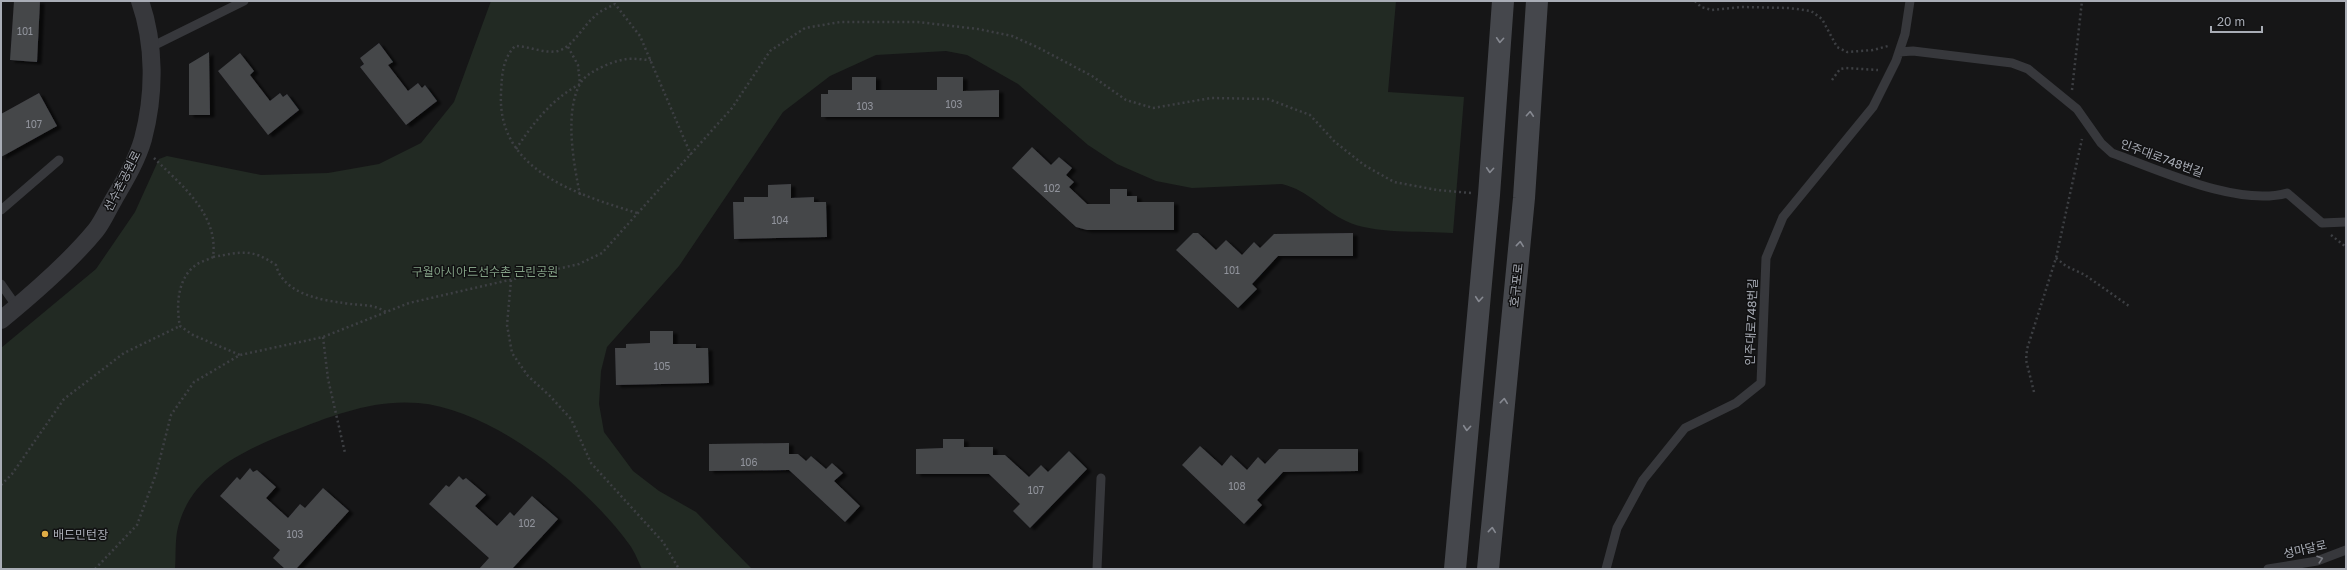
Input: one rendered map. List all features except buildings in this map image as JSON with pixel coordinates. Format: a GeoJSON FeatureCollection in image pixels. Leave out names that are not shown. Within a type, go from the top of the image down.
{"type":"FeatureCollection","features":[{"type":"Feature","properties":{"kind":"main road"},"geometry":{"type":"LineString","coordinates":[[1455,569],[1488,195],[1503,1]]}},
{"type":"Feature","properties":{"kind":"main road","name":"호구포로"},"geometry":{"type":"LineString","coordinates":[[1488,569],[1524,198],[1537,1]]}},
{"type":"Feature","properties":{"kind":"street","name":"선수촌공원로"},"geometry":{"type":"LineString","coordinates":[[1,320],[17,307],[97,229],[131,168],[141,145],[149,108],[150,46],[140,1]]}},
{"type":"Feature","properties":{"kind":"lane"},"geometry":{"type":"LineString","coordinates":[[150,46],[244,1]]}},
{"type":"Feature","properties":{"kind":"lane","name":"인주대로748번길"},"geometry":{"type":"LineString","coordinates":[[1606,569],[1617,528],[1643,480],[1685,428],[1736,403],[1761,383],[1766,258],[1783,217],[1873,107],[1892,70],[1899,52],[1905,34],[1910,1]]}},
{"type":"Feature","properties":{"kind":"lane","name":"인주대로748번길"},"geometry":{"type":"LineString","coordinates":[[1899,52],[1913,51],[2012,63],[2028,69],[2071,104],[2086,121],[2101,143],[2112,153],[2212,188],[2256,196],[2276,196],[2287,193],[2322,223],[2346,222]]}},
{"type":"Feature","properties":{"kind":"lane"},"geometry":{"type":"LineString","coordinates":[[1,210],[59,160]]}},
{"type":"Feature","properties":{"kind":"lane"},"geometry":{"type":"LineString","coordinates":[[1,284],[17,307]]}},
{"type":"Feature","properties":{"kind":"lane"},"geometry":{"type":"LineString","coordinates":[[1097,569],[1101,478]]}},
{"type":"Feature","properties":{"kind":"lane","name":"성마달로"},"geometry":{"type":"LineString","coordinates":[[2268,569],[2317,561],[2346,550]]}},
{"type":"Feature","properties":{"kind":"path"},"geometry":{"type":"LineString","coordinates":[[1695,1],[1702,7],[1712,10],[1741,7],[1789,8],[1811,11],[1822,19],[1837,47],[1847,52],[1873,50],[1887,46],[1899,52]]}},
{"type":"Feature","properties":{"kind":"path"},"geometry":{"type":"LineString","coordinates":[[2071,104],[2082,1]]}},
{"type":"Feature","properties":{"kind":"path"},"geometry":{"type":"LineString","coordinates":[[637,213],[580,196],[526,161],[509,140],[502,121],[502,67],[507,55],[515,46],[527,46],[543,50],[559,50],[567,45],[594,16],[615,4],[640,36],[691,155]]}},
{"type":"Feature","properties":{"kind":"path"},"geometry":{"type":"LineString","coordinates":[[96,569],[138,525],[156,474],[171,415],[194,382],[240,355],[323,336],[409,303],[579,264],[602,253],[732,108],[770,51],[805,28],[840,22],[918,22],[978,29],[1012,36],[1037,46],[1092,76],[1126,100],[1154,108],[1211,98],[1268,99],[1310,115],[1335,142],[1364,165],[1394,182],[1437,190],[1488,195]]}},
{"type":"Feature","properties":{"kind":"path"},"geometry":{"type":"LineString","coordinates":[[567,45],[578,66],[580,84],[574,100],[573,140],[574,162],[580,196]]}},
{"type":"Feature","properties":{"kind":"path"},"geometry":{"type":"LineString","coordinates":[[516,149],[552,103],[564,93],[580,84],[590,73],[612,63],[626,59],[651,60]]}},
{"type":"Feature","properties":{"kind":"path"},"geometry":{"type":"LineString","coordinates":[[1832,80],[1840,69],[1892,70]]}},
{"type":"Feature","properties":{"kind":"path"},"geometry":{"type":"LineString","coordinates":[[2034,392],[2026,360],[2027,349],[2056,258],[2086,121]]}},
{"type":"Feature","properties":{"kind":"path"},"geometry":{"type":"LineString","coordinates":[[141,145],[193,197],[201,209],[208,220],[215,243],[213,257]]}},
{"type":"Feature","properties":{"kind":"path"},"geometry":{"type":"LineString","coordinates":[[240,355],[193,335],[180,326],[177,304],[182,284],[195,265],[213,257],[240,252],[260,254],[276,265],[279,276],[296,291],[344,303],[366,304],[378,307],[386,312]]}},
{"type":"Feature","properties":{"kind":"path"},"geometry":{"type":"LineString","coordinates":[[2056,258],[2066,266],[2085,275],[2129,306]]}},
{"type":"Feature","properties":{"kind":"path"},"geometry":{"type":"LineString","coordinates":[[511,280],[506,325],[512,353],[528,376],[550,396],[570,419],[591,463],[663,542],[679,569]]}},
{"type":"Feature","properties":{"kind":"path"},"geometry":{"type":"LineString","coordinates":[[1,485],[12,474],[64,399],[124,353],[180,326]]}},
{"type":"Feature","properties":{"kind":"path"},"geometry":{"type":"LineString","coordinates":[[323,336],[328,379],[345,453]]}},
{"type":"Feature","properties":{"kind":"green space","name":"구월아시아드선수촌 근린공원"},"geometry":{"type":"Polygon","coordinates":[[[491,1],[1396,1],[1388,92],[1464,97],[1453,233],[1383,230],[1357,225],[1338,217],[1300,191],[1282,184],[1192,188],[1156,181],[1117,164],[1088,145],[1018,84],[967,55],[946,51],[876,55],[830,76],[783,112],[679,266],[607,347],[601,371],[599,404],[604,432],[633,471],[659,491],[696,512],[752,569],[642,569],[631,547],[589,498],[564,475],[536,454],[507,435],[477,419],[447,408],[418,403],[401,402],[369,406],[321,420],[272,439],[236,457],[220,468],[205,481],[193,495],[183,512],[177,532],[175,569],[1,569],[1,348],[96,269],[135,212],[159,159],[167,156],[261,175],[328,173],[379,164],[421,143],[454,102],[491,1]]]}},
{"type":"Feature","properties":{"kind":"place","name":"배드민턴장"},"geometry":{"type":"Point","coordinates":[45,534]}}]}
